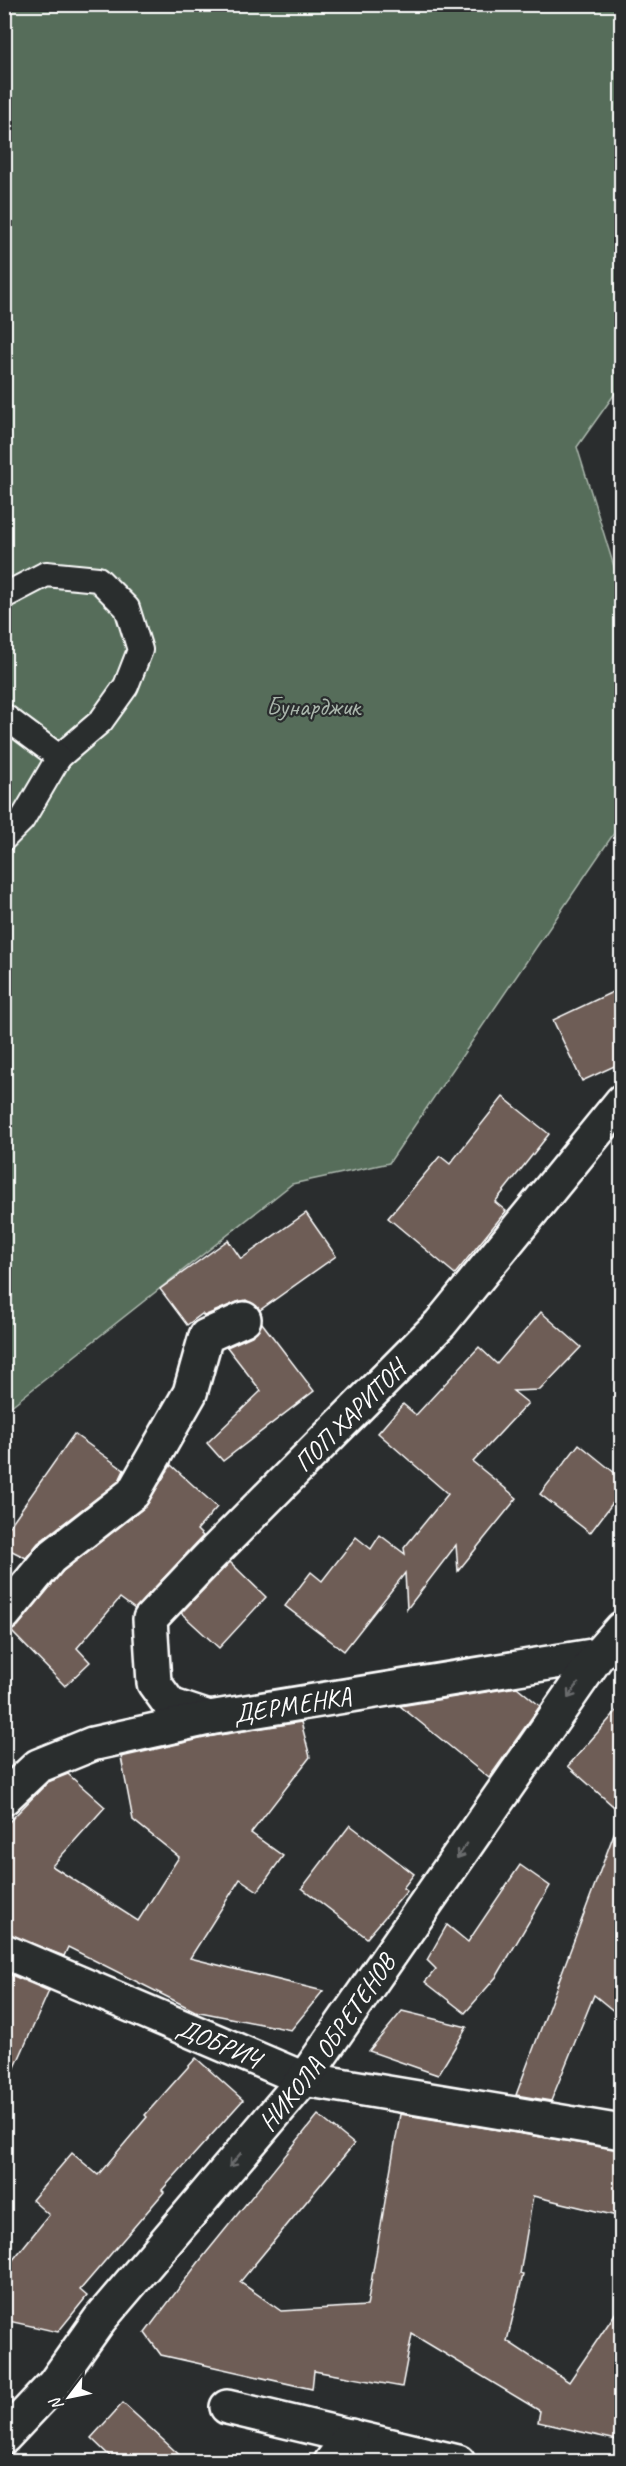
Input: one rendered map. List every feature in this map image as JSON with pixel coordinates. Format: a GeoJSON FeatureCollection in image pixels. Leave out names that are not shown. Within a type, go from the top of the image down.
{"type":"FeatureCollection","features":[{"type":"Feature","properties":{"kind":"street","name":"ПОП ХАРИТОН"},"geometry":{"type":"LineString","coordinates":[[209,1719],[170,1706],[154,1683],[150,1619],[440,1324],[621,1101]]}},
{"type":"Feature","properties":{"kind":"street"},"geometry":{"type":"LineString","coordinates":[[4,1614],[50,1558],[133,1493],[190,1393],[206,1336],[244,1319]]}},
{"type":"Feature","properties":{"kind":"street","name":"НИКОЛА ОБРЕТЕНОВ"},"geometry":{"type":"LineString","coordinates":[[4,2437],[54,2384],[100,2319],[304,2079],[598,1655],[621,1628]]}},
{"type":"Feature","properties":{"kind":"street","name":"ДЕРМЕНКА"},"geometry":{"type":"LineString","coordinates":[[4,1798],[38,1766],[92,1744],[209,1719],[598,1655]]}},
{"type":"Feature","properties":{"kind":"street","name":"ДОБРИЧ"},"geometry":{"type":"LineString","coordinates":[[4,1951],[304,2079],[621,2132]]}},
{"type":"Feature","properties":{"kind":"street"},"geometry":{"type":"LineString","coordinates":[[227,2407],[458,2462]]}},
{"type":"Feature","properties":{"kind":"street"},"geometry":{"type":"LineString","coordinates":[[331,2462],[351,2436]]}},
{"type":"Feature","properties":{"kind":"lane"},"geometry":{"type":"LineString","coordinates":[[4,596],[46,574],[98,579],[127,608],[140,650],[126,686],[101,721],[59,757],[22,820],[4,838]]}},
{"type":"Feature","properties":{"kind":"lane"},"geometry":{"type":"LineString","coordinates":[[4,716],[59,757]]}},
{"type":"Feature","properties":{"kind":"green space","name":"Бунарджик"},"geometry":{"type":"Polygon","coordinates":[[[5,5],[621,5],[621,385],[577,447],[621,589],[621,823],[389,1163],[292,1184],[5,1411],[5,5]]]}},
{"type":"Feature","properties":{"kind":"building"},"geometry":{"type":"Polygon","coordinates":[[[621,988],[621,1063],[582,1081],[553,1020],[621,988]]]}},
{"type":"Feature","properties":{"kind":"building"},"geometry":{"type":"Polygon","coordinates":[[[503,1097],[549,1134],[495,1202],[506,1211],[455,1274],[388,1218],[440,1156],[450,1164],[503,1097]]]}},
{"type":"Feature","properties":{"kind":"building"},"geometry":{"type":"Polygon","coordinates":[[[306,1213],[336,1256],[260,1310],[246,1300],[204,1316],[202,1314],[187,1325],[160,1289],[228,1240],[241,1259],[306,1213]]]}},
{"type":"Feature","properties":{"kind":"building"},"geometry":{"type":"Polygon","coordinates":[[[541,1312],[581,1347],[540,1390],[513,1391],[528,1403],[473,1462],[517,1498],[458,1571],[456,1545],[407,1609],[405,1573],[344,1651],[285,1606],[311,1572],[322,1581],[356,1537],[371,1549],[380,1535],[405,1554],[404,1548],[448,1494],[378,1433],[403,1404],[416,1415],[479,1347],[497,1364],[541,1312]]]}},
{"type":"Feature","properties":{"kind":"building"},"geometry":{"type":"Polygon","coordinates":[[[262,1323],[314,1391],[223,1461],[207,1443],[261,1391],[227,1347],[252,1336],[262,1323]]]}},
{"type":"Feature","properties":{"kind":"building"},"geometry":{"type":"Polygon","coordinates":[[[74,1434],[124,1470],[119,1481],[38,1543],[26,1558],[4,1547],[4,1534],[74,1434]]]}},
{"type":"Feature","properties":{"kind":"building"},"geometry":{"type":"Polygon","coordinates":[[[579,1444],[621,1478],[621,1492],[590,1533],[540,1494],[579,1444]]]}},
{"type":"Feature","properties":{"kind":"building"},"geometry":{"type":"Polygon","coordinates":[[[171,1465],[217,1507],[197,1530],[203,1536],[135,1609],[120,1598],[77,1648],[90,1662],[65,1686],[11,1631],[18,1626],[63,1571],[145,1507],[171,1465]]]}},
{"type":"Feature","properties":{"kind":"building"},"geometry":{"type":"Polygon","coordinates":[[[230,1562],[266,1597],[219,1648],[181,1613],[230,1562]]]}},
{"type":"Feature","properties":{"kind":"building"},"geometry":{"type":"Polygon","coordinates":[[[517,1687],[540,1706],[489,1778],[400,1706],[517,1687]]]}},
{"type":"Feature","properties":{"kind":"building"},"geometry":{"type":"Polygon","coordinates":[[[621,1706],[621,1813],[568,1766],[621,1706]]]}},
{"type":"Feature","properties":{"kind":"building"},"geometry":{"type":"Polygon","coordinates":[[[301,1722],[310,1757],[251,1833],[283,1856],[258,1891],[240,1879],[190,1958],[323,1991],[291,2030],[195,2011],[68,1947],[64,1956],[4,1933],[4,1827],[48,1782],[68,1774],[105,1807],[52,1866],[138,1921],[179,1857],[133,1820],[121,1757],[213,1736],[301,1722]]]}},
{"type":"Feature","properties":{"kind":"building"},"geometry":{"type":"Polygon","coordinates":[[[618,1823],[621,1824],[621,2017],[594,1995],[551,2101],[516,2095],[618,1823]]]}},
{"type":"Feature","properties":{"kind":"building"},"geometry":{"type":"Polygon","coordinates":[[[350,1825],[414,1874],[403,1888],[407,1891],[367,1938],[302,1888],[350,1825]]]}},
{"type":"Feature","properties":{"kind":"building"},"geometry":{"type":"Polygon","coordinates":[[[520,1865],[550,1886],[497,1976],[465,2013],[425,1982],[436,1969],[427,1960],[447,1925],[468,1942],[520,1865]]]}},
{"type":"Feature","properties":{"kind":"building"},"geometry":{"type":"Polygon","coordinates":[[[4,1972],[49,1991],[4,2092],[4,1972]]]}},
{"type":"Feature","properties":{"kind":"building"},"geometry":{"type":"Polygon","coordinates":[[[402,2011],[467,2027],[438,2075],[369,2051],[402,2011]]]}},
{"type":"Feature","properties":{"kind":"building"},"geometry":{"type":"Polygon","coordinates":[[[196,2058],[243,2100],[162,2190],[164,2192],[80,2290],[87,2296],[58,2332],[4,2320],[4,2271],[49,2215],[32,2200],[72,2153],[98,2175],[147,2117],[145,2115],[196,2058]]]}},
{"type":"Feature","properties":{"kind":"building"},"geometry":{"type":"Polygon","coordinates":[[[400,2114],[621,2150],[621,2217],[533,2196],[520,2274],[523,2275],[507,2341],[569,2382],[621,2305],[621,2441],[538,2422],[540,2411],[412,2334],[402,2387],[314,2371],[312,2389],[161,2355],[145,2333],[198,2263],[318,2115],[354,2144],[240,2282],[281,2311],[367,2306],[400,2114]]]}},
{"type":"Feature","properties":{"kind":"building"},"geometry":{"type":"Polygon","coordinates":[[[123,2403],[187,2462],[116,2462],[91,2438],[123,2403]]]}}]}
